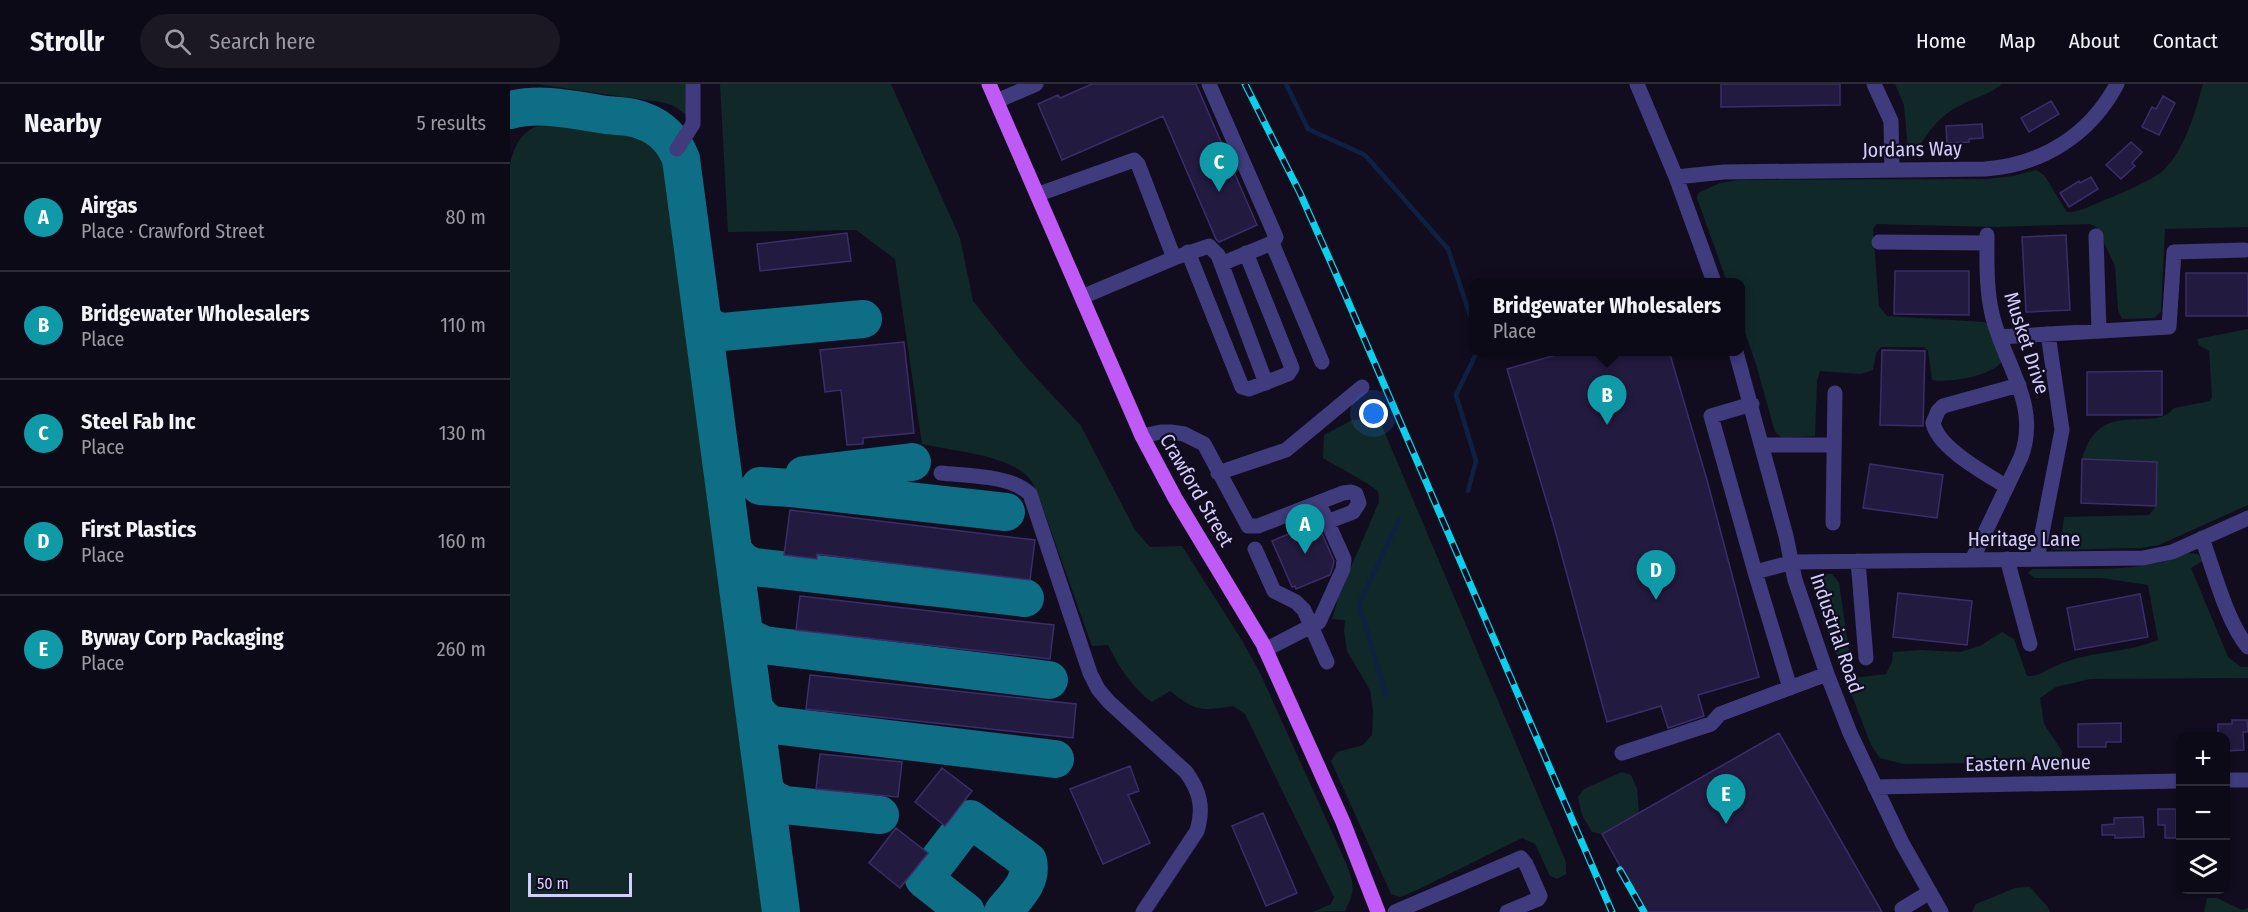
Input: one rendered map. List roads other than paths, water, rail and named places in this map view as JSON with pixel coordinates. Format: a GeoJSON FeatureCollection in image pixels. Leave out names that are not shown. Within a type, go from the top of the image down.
{"type":"FeatureCollection","features":[{"type":"Feature","properties":{"kind":"main road","name":"Crawford Street"},"geometry":{"type":"LineString","coordinates":[[989,84],[1142,436],[1175,498],[1265,650],[1343,822],[1378,912]]}},
{"type":"Feature","properties":{"kind":"street"},"geometry":{"type":"LineString","coordinates":[[677,149],[693,124],[693,84]]}},
{"type":"Feature","properties":{"kind":"street"},"geometry":{"type":"LineString","coordinates":[[997,101],[1036,84]]}},
{"type":"Feature","properties":{"kind":"street"},"geometry":{"type":"LineString","coordinates":[[1209,84],[1276,237],[1272,243],[1221,264]]}},
{"type":"Feature","properties":{"kind":"street"},"geometry":{"type":"LineString","coordinates":[[1637,84],[1676,177],[1713,278]]}},
{"type":"Feature","properties":{"kind":"street"},"geometry":{"type":"LineString","coordinates":[[1874,84],[1891,121],[1892,170]]}},
{"type":"Feature","properties":{"kind":"street","name":"Jordans Way"},"geometry":{"type":"LineString","coordinates":[[1676,177],[1724,172],[1996,168],[2038,157],[2058,148],[2079,134],[2099,112],[2117,84]]}},
{"type":"Feature","properties":{"kind":"street"},"geometry":{"type":"LineString","coordinates":[[1038,194],[1134,160],[1138,164],[1242,387],[1249,389],[1288,374],[1292,368],[1246,253]]}},
{"type":"Feature","properties":{"kind":"street"},"geometry":{"type":"LineString","coordinates":[[2096,237],[2099,331]]}},
{"type":"Feature","properties":{"kind":"street","name":"Musket Drive"},"geometry":{"type":"LineString","coordinates":[[1880,242],[1987,239],[1989,295],[1999,337],[2019,385],[2026,411],[2025,444],[1972,560]]}},
{"type":"Feature","properties":{"kind":"street"},"geometry":{"type":"LineString","coordinates":[[1272,243],[1322,362]]}},
{"type":"Feature","properties":{"kind":"street"},"geometry":{"type":"LineString","coordinates":[[1082,297],[1181,255],[1209,246],[1218,255],[1266,383]]}},
{"type":"Feature","properties":{"kind":"street"},"geometry":{"type":"LineString","coordinates":[[1999,337],[2169,327],[2174,252],[2245,250]]}},
{"type":"Feature","properties":{"kind":"street"},"geometry":{"type":"LineString","coordinates":[[2037,559],[2048,512],[2062,430],[2048,334]]}},
{"type":"Feature","properties":{"kind":"street","name":"Industrial Road"},"geometry":{"type":"LineString","coordinates":[[1738,356],[1793,562],[1795,580],[1827,675],[1875,787],[1902,843],[1941,912]]}},
{"type":"Feature","properties":{"kind":"street"},"geometry":{"type":"LineString","coordinates":[[2007,487],[1978,469],[1940,439],[1933,423],[1943,406],[2019,385]]}},
{"type":"Feature","properties":{"kind":"street"},"geometry":{"type":"LineString","coordinates":[[1218,473],[1286,450],[1362,387]]}},
{"type":"Feature","properties":{"kind":"street"},"geometry":{"type":"LineString","coordinates":[[1833,523],[1835,393]]}},
{"type":"Feature","properties":{"kind":"street"},"geometry":{"type":"LineString","coordinates":[[1752,404],[1711,416],[1790,688]]}},
{"type":"Feature","properties":{"kind":"street"},"geometry":{"type":"LineString","coordinates":[[1142,436],[1171,432],[1194,438],[1204,444],[1248,526],[1258,526],[1343,493],[1351,492],[1359,498],[1353,512],[1327,522]]}},
{"type":"Feature","properties":{"kind":"street"},"geometry":{"type":"LineString","coordinates":[[1762,446],[1834,445]]}},
{"type":"Feature","properties":{"kind":"street"},"geometry":{"type":"LineString","coordinates":[[941,473],[1007,481],[1022,486],[1030,494],[1090,673],[1098,689],[1109,702],[1186,772],[1196,785],[1200,797],[1200,820],[1197,831],[1143,912]]}},
{"type":"Feature","properties":{"kind":"street"},"geometry":{"type":"LineString","coordinates":[[1265,650],[1312,627],[1321,618],[1343,569],[1344,559],[1319,503]]}},
{"type":"Feature","properties":{"kind":"street","name":"Heritage Lane"},"geometry":{"type":"LineString","coordinates":[[1755,572],[1793,562],[2116,560],[2154,557],[2179,549],[2248,518]]}},
{"type":"Feature","properties":{"kind":"street"},"geometry":{"type":"LineString","coordinates":[[2202,538],[2227,606],[2241,639],[2248,647]]}},
{"type":"Feature","properties":{"kind":"street"},"geometry":{"type":"LineString","coordinates":[[1254,549],[1270,587],[1300,605],[1327,662]]}},
{"type":"Feature","properties":{"kind":"street"},"geometry":{"type":"LineString","coordinates":[[2007,559],[2030,644]]}},
{"type":"Feature","properties":{"kind":"street"},"geometry":{"type":"LineString","coordinates":[[1858,561],[1866,658]]}},
{"type":"Feature","properties":{"kind":"street"},"geometry":{"type":"LineString","coordinates":[[1622,753],[1711,723],[1720,714],[1827,675]]}},
{"type":"Feature","properties":{"kind":"street"},"geometry":{"type":"LineString","coordinates":[[2230,780],[2248,780]]}},
{"type":"Feature","properties":{"kind":"street","name":"Eastern Avenue"},"geometry":{"type":"LineString","coordinates":[[1875,787],[2176,781]]}},
{"type":"Feature","properties":{"kind":"street"},"geometry":{"type":"LineString","coordinates":[[1395,912],[1415,908],[1521,858],[1540,896],[1538,899],[1507,912]]}},
{"type":"Feature","properties":{"kind":"street"},"geometry":{"type":"LineString","coordinates":[[1904,912],[1902,909],[1930,892]]}},
{"type":"Feature","properties":{"kind":"waterway"},"geometry":{"type":"LineString","coordinates":[[1286,84],[1308,129],[1365,155],[1448,249],[1469,312]]}},
{"type":"Feature","properties":{"kind":"waterway"},"geometry":{"type":"LineString","coordinates":[[1468,491],[1476,461],[1456,395],[1475,356]]}},
{"type":"Feature","properties":{"kind":"waterway"},"geometry":{"type":"LineString","coordinates":[[1386,695],[1359,604],[1399,520]]}},
{"type":"Feature","properties":{"kind":"railway"},"geometry":{"type":"LineString","coordinates":[[1245,84],[1300,193],[1344,292],[1612,912]]}},
{"type":"Feature","properties":{"kind":"railway"},"geometry":{"type":"LineString","coordinates":[[1620,870],[1644,912]]}},
{"type":"Feature","properties":{"kind":"place","name":"Steel Fab Inc"},"geometry":{"type":"Point","coordinates":[1219,192]}},
{"type":"Feature","properties":{"kind":"place","name":"Bridgewater Wholesalers"},"geometry":{"type":"Point","coordinates":[1607,425]}},
{"type":"Feature","properties":{"kind":"place","name":"Airgas"},"geometry":{"type":"Point","coordinates":[1305,554]}},
{"type":"Feature","properties":{"kind":"place","name":"First Plastics"},"geometry":{"type":"Point","coordinates":[1656,600]}},
{"type":"Feature","properties":{"kind":"place","name":"Byway Corp Packaging"},"geometry":{"type":"Point","coordinates":[1726,824]}}]}
